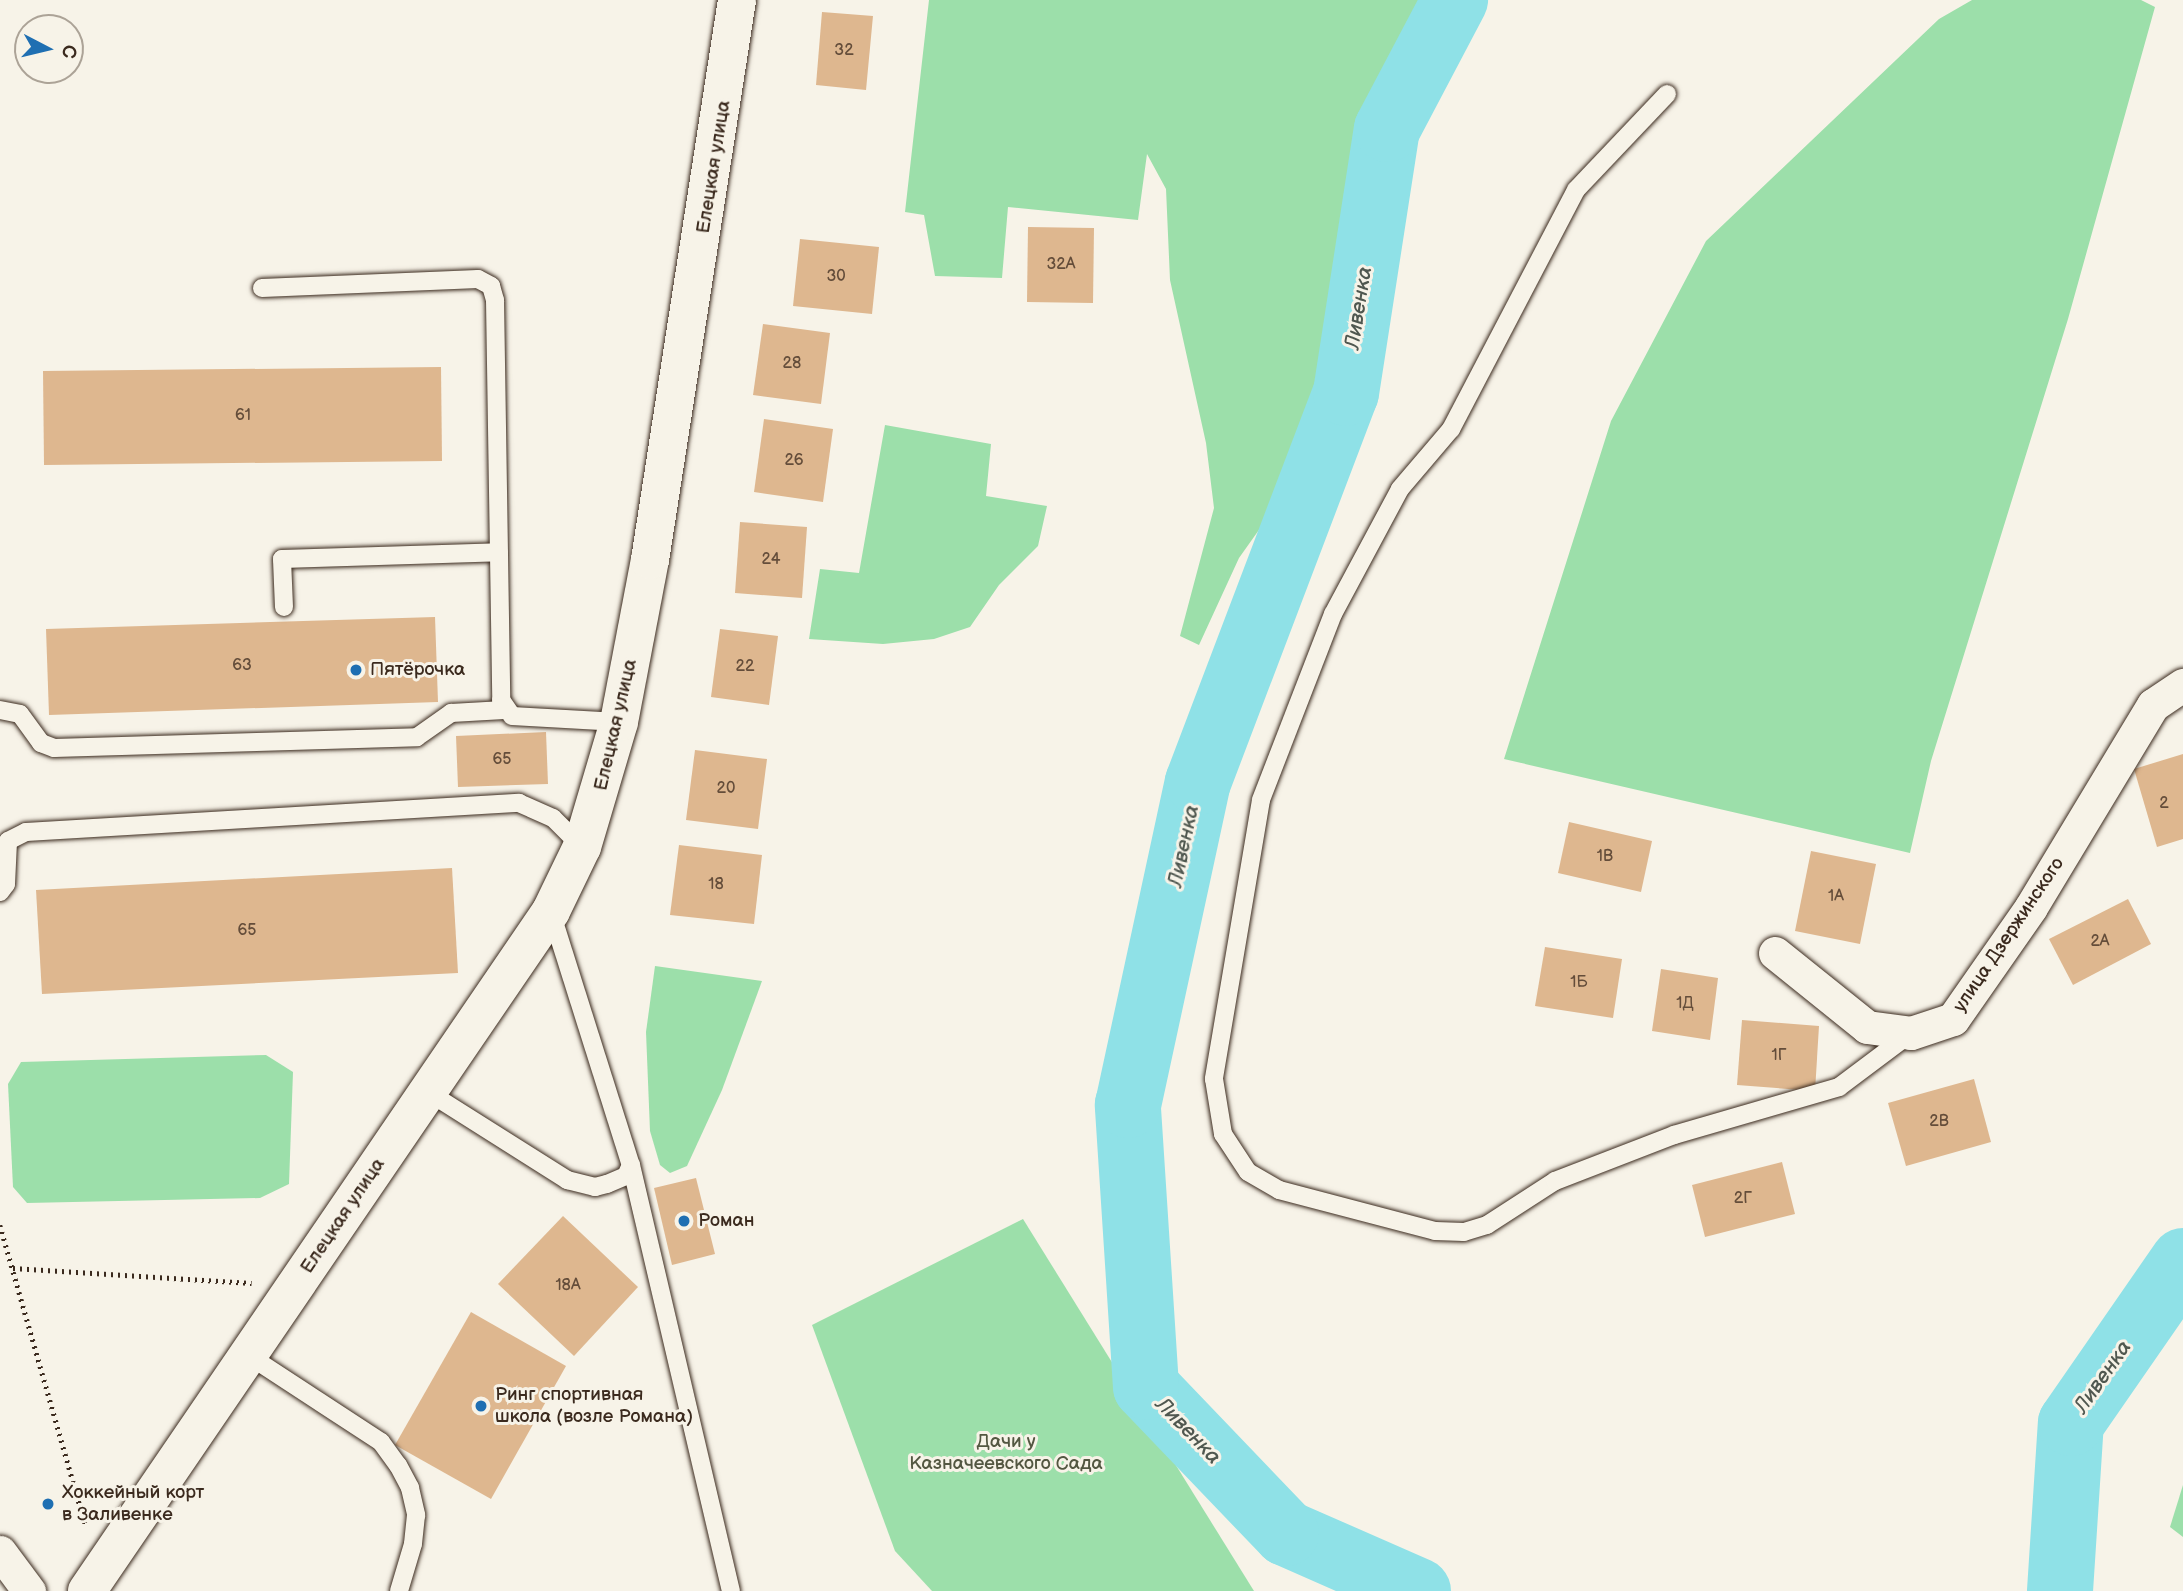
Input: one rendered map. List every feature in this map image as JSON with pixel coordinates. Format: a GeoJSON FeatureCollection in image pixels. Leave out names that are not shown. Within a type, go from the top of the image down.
{"type":"FeatureCollection","features":[{"type":"Feature","properties":{"kind":"street","name":"Елецкая улица"},"geometry":{"type":"LineString","coordinates":[[87,1591],[551,911],[583,847],[619,722],[659,506],[737,0]]}},
{"type":"Feature","properties":{"kind":"street","name":"улица Дзержинского"},"geometry":{"type":"LineString","coordinates":[[1775,953],[1867,1027],[1911,1033],[1953,1019],[2031,908],[2153,705],[2183,685]]}},
{"type":"Feature","properties":{"kind":"street"},"geometry":{"type":"LineString","coordinates":[[0,1552],[29,1591]]}},
{"type":"Feature","properties":{"kind":"lane"},"geometry":{"type":"LineString","coordinates":[[1667,94],[1576,190],[1451,429],[1400,489],[1333,614],[1261,800],[1214,1079],[1223,1134],[1248,1172],[1279,1190],[1435,1231],[1464,1232],[1487,1225],[1555,1181],[1674,1135],[1839,1087],[1911,1033]]}},
{"type":"Feature","properties":{"kind":"lane"},"geometry":{"type":"LineString","coordinates":[[262,288],[478,279],[491,286],[495,300],[504,710]]}},
{"type":"Feature","properties":{"kind":"lane"},"geometry":{"type":"LineString","coordinates":[[284,607],[282,559],[499,552]]}},
{"type":"Feature","properties":{"kind":"lane"},"geometry":{"type":"LineString","coordinates":[[0,710],[20,714],[41,743],[54,748],[417,737],[451,713],[504,710],[512,716],[619,722]]}},
{"type":"Feature","properties":{"kind":"lane"},"geometry":{"type":"LineString","coordinates":[[0,892],[6,884],[8,841],[26,832],[519,803],[553,818],[583,847]]}},
{"type":"Feature","properties":{"kind":"lane"},"geometry":{"type":"LineString","coordinates":[[551,911],[631,1165],[731,1591]]}},
{"type":"Feature","properties":{"kind":"lane"},"geometry":{"type":"LineString","coordinates":[[428,1092],[567,1180],[594,1187],[607,1184],[625,1176],[631,1165]]}},
{"type":"Feature","properties":{"kind":"lane"},"geometry":{"type":"LineString","coordinates":[[247,1355],[382,1443],[398,1465],[410,1488],[416,1515],[413,1544],[399,1591]]}},
{"type":"Feature","properties":{"kind":"path"},"geometry":{"type":"LineString","coordinates":[[0,1225],[86,1528]]}},
{"type":"Feature","properties":{"kind":"path"},"geometry":{"type":"LineString","coordinates":[[12,1268],[256,1284]]}},
{"type":"Feature","properties":{"kind":"green space"},"geometry":{"type":"Polygon","coordinates":[[[929,0],[1435,0],[1371,132],[1348,279],[1303,468],[1239,558],[1199,645],[1180,636],[1214,508],[1206,443],[1170,280],[1166,189],[1147,154],[1138,220],[1008,207],[1002,278],[935,276],[924,215],[905,212],[929,0]]]}},
{"type":"Feature","properties":{"kind":"green space"},"geometry":{"type":"Polygon","coordinates":[[[1972,0],[2141,0],[2155,7],[2068,319],[1931,761],[1910,853],[1504,759],[1611,421],[1706,241],[1939,19],[1972,0]]]}},
{"type":"Feature","properties":{"kind":"green space"},"geometry":{"type":"Polygon","coordinates":[[[885,425],[991,444],[986,496],[1047,506],[1038,546],[999,585],[970,627],[934,639],[883,644],[809,639],[820,569],[859,573],[885,425]]]}},
{"type":"Feature","properties":{"kind":"green space"},"geometry":{"type":"Polygon","coordinates":[[[655,966],[762,981],[722,1090],[687,1166],[670,1173],[660,1165],[650,1131],[646,1032],[655,966]]]}},
{"type":"Feature","properties":{"kind":"green space"},"geometry":{"type":"Polygon","coordinates":[[[266,1055],[293,1072],[289,1184],[260,1198],[27,1203],[13,1187],[8,1084],[21,1062],[266,1055]]]}},
{"type":"Feature","properties":{"kind":"green space","name":"Дачи у Казначеевского Сада"},"geometry":{"type":"Polygon","coordinates":[[[1023,1219],[1254,1591],[932,1591],[895,1551],[812,1325],[1023,1219]]]}},
{"type":"Feature","properties":{"kind":"green space"},"geometry":{"type":"Polygon","coordinates":[[[2183,1485],[2183,1537],[2170,1527],[2183,1485]]]}},
{"type":"Feature","properties":{"kind":"building"},"geometry":{"type":"Polygon","coordinates":[[[822,12],[873,16],[866,90],[816,85],[822,12]]]}},
{"type":"Feature","properties":{"kind":"building"},"geometry":{"type":"Polygon","coordinates":[[[1028,227],[1094,228],[1093,303],[1027,302],[1028,227]]]}},
{"type":"Feature","properties":{"kind":"building"},"geometry":{"type":"Polygon","coordinates":[[[800,239],[879,247],[872,314],[793,306],[800,239]]]}},
{"type":"Feature","properties":{"kind":"building"},"geometry":{"type":"Polygon","coordinates":[[[763,324],[830,333],[821,404],[753,395],[763,324]]]}},
{"type":"Feature","properties":{"kind":"building"},"geometry":{"type":"Polygon","coordinates":[[[441,367],[442,461],[44,465],[43,371],[441,367]]]}},
{"type":"Feature","properties":{"kind":"building"},"geometry":{"type":"Polygon","coordinates":[[[764,419],[833,429],[823,502],[754,492],[764,419]]]}},
{"type":"Feature","properties":{"kind":"building"},"geometry":{"type":"Polygon","coordinates":[[[740,522],[807,527],[802,598],[735,593],[740,522]]]}},
{"type":"Feature","properties":{"kind":"building"},"geometry":{"type":"Polygon","coordinates":[[[435,617],[438,702],[49,715],[46,629],[435,617]]]}},
{"type":"Feature","properties":{"kind":"building"},"geometry":{"type":"Polygon","coordinates":[[[720,629],[778,636],[769,705],[711,697],[720,629]]]}},
{"type":"Feature","properties":{"kind":"building"},"geometry":{"type":"Polygon","coordinates":[[[546,732],[548,784],[458,787],[456,736],[546,732]]]}},
{"type":"Feature","properties":{"kind":"building"},"geometry":{"type":"Polygon","coordinates":[[[695,750],[767,759],[758,829],[686,820],[695,750]]]}},
{"type":"Feature","properties":{"kind":"building"},"geometry":{"type":"Polygon","coordinates":[[[2183,754],[2183,839],[2157,847],[2134,769],[2183,754]]]}},
{"type":"Feature","properties":{"kind":"building"},"geometry":{"type":"Polygon","coordinates":[[[1569,822],[1652,841],[1641,892],[1558,873],[1569,822]]]}},
{"type":"Feature","properties":{"kind":"building"},"geometry":{"type":"Polygon","coordinates":[[[679,845],[762,855],[754,924],[670,915],[679,845]]]}},
{"type":"Feature","properties":{"kind":"building"},"geometry":{"type":"Polygon","coordinates":[[[1811,851],[1876,864],[1860,944],[1795,931],[1811,851]]]}},
{"type":"Feature","properties":{"kind":"building"},"geometry":{"type":"Polygon","coordinates":[[[452,868],[458,973],[42,994],[36,890],[452,868]]]}},
{"type":"Feature","properties":{"kind":"building"},"geometry":{"type":"Polygon","coordinates":[[[2128,899],[2151,944],[2073,985],[2049,939],[2128,899]]]}},
{"type":"Feature","properties":{"kind":"building"},"geometry":{"type":"Polygon","coordinates":[[[1545,947],[1622,959],[1613,1018],[1535,1006],[1545,947]]]}},
{"type":"Feature","properties":{"kind":"building"},"geometry":{"type":"Polygon","coordinates":[[[1661,969],[1718,978],[1710,1040],[1652,1031],[1661,969]]]}},
{"type":"Feature","properties":{"kind":"building"},"geometry":{"type":"Polygon","coordinates":[[[1742,1020],[1819,1026],[1815,1091],[1737,1085],[1742,1020]]]}},
{"type":"Feature","properties":{"kind":"building"},"geometry":{"type":"Polygon","coordinates":[[[1974,1079],[1991,1142],[1906,1166],[1888,1103],[1974,1079]]]}},
{"type":"Feature","properties":{"kind":"building"},"geometry":{"type":"Polygon","coordinates":[[[1782,1162],[1795,1214],[1705,1237],[1692,1185],[1782,1162]]]}},
{"type":"Feature","properties":{"kind":"building","name":"Роман"},"geometry":{"type":"Polygon","coordinates":[[[696,1178],[715,1254],[672,1265],[654,1188],[696,1178]]]}},
{"type":"Feature","properties":{"kind":"building"},"geometry":{"type":"Polygon","coordinates":[[[563,1216],[638,1287],[574,1356],[498,1284],[563,1216]]]}},
{"type":"Feature","properties":{"kind":"building","name":"Ринг спортивная школа (возле Романа)"},"geometry":{"type":"Polygon","coordinates":[[[471,1312],[566,1366],[491,1499],[395,1445],[471,1312]]]}},
{"type":"Feature","properties":{"kind":"waterway","name":"Ливенка"},"geometry":{"type":"LineString","coordinates":[[1418,1591],[1286,1533],[1146,1387],[1128,1105],[1198,782],[1346,393],[1387,129],[1455,0]]}},
{"type":"Feature","properties":{"kind":"waterway","name":"Ливенка"},"geometry":{"type":"LineString","coordinates":[[2060,1591],[2071,1423],[2183,1261]]}},
{"type":"Feature","properties":{"kind":"place","name":"Пятёрочка"},"geometry":{"type":"Point","coordinates":[356,670]}},
{"type":"Feature","properties":{"kind":"place","name":"Роман"},"geometry":{"type":"Point","coordinates":[684,1221]}},
{"type":"Feature","properties":{"kind":"place","name":"Ринг спортивная школа (возле Романа)"},"geometry":{"type":"Point","coordinates":[481,1406]}},
{"type":"Feature","properties":{"kind":"place","name":"Хоккейный корт в Заливенке"},"geometry":{"type":"Point","coordinates":[48,1504]}}]}
